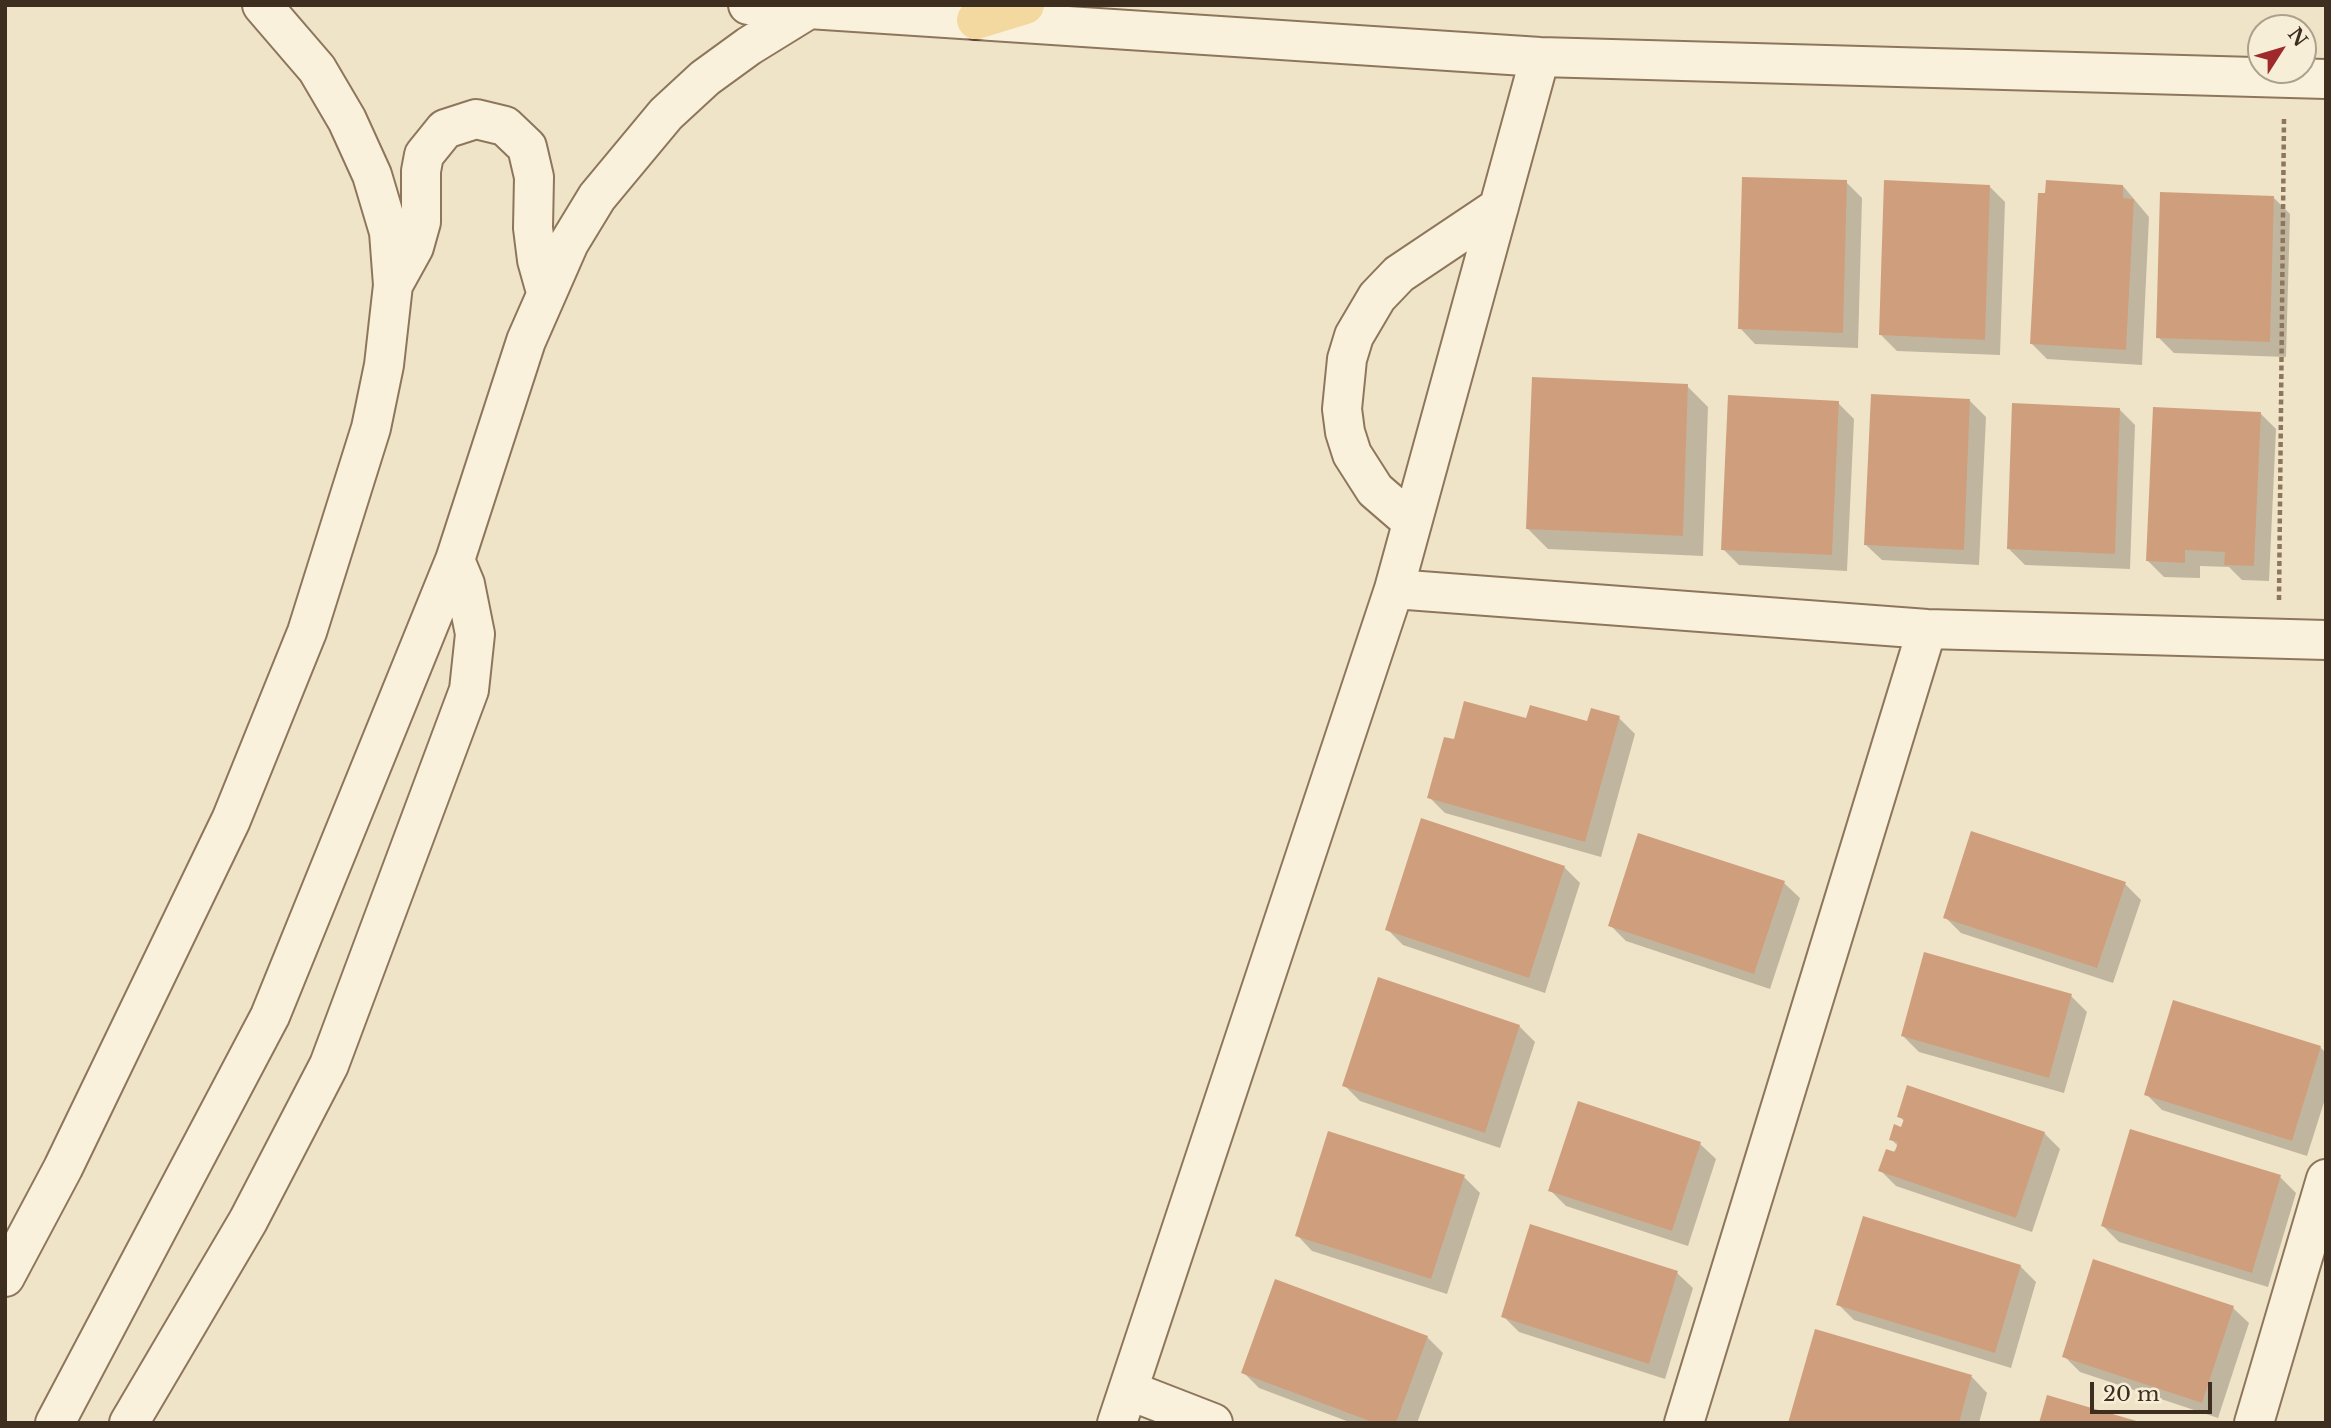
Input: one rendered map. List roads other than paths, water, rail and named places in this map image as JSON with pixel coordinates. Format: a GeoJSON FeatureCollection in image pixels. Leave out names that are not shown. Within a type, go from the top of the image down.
{"type":"FeatureCollection","features":[{"type":"Feature","properties":{"kind":"main road"},"geometry":{"type":"LineString","coordinates":[[976,20],[1025,5]]}},
{"type":"Feature","properties":{"kind":"street"},"geometry":{"type":"LineString","coordinates":[[5,1277],[62,1168],[231,820],[307,632],[371,428],[384,365],[393,285],[389,232],[372,175],[347,120],[317,69],[262,5]]}},
{"type":"Feature","properties":{"kind":"street"},"geometry":{"type":"LineString","coordinates":[[748,5],[1540,57],[2326,79]]}},
{"type":"Feature","properties":{"kind":"street"},"geometry":{"type":"LineString","coordinates":[[55,1423],[270,1016],[455,560],[526,341],[569,243],[597,197],[666,114],[705,78],[809,9]]}},
{"type":"Feature","properties":{"kind":"street"},"geometry":{"type":"LineString","coordinates":[[1213,1423],[1123,1407],[1394,589],[1540,57]]}},
{"type":"Feature","properties":{"kind":"street"},"geometry":{"type":"LineString","coordinates":[[393,285],[414,247],[421,222],[421,172],[424,155],[445,129],[476,119],[505,126],[527,147],[534,177],[533,228],[537,260],[546,292]]}},
{"type":"Feature","properties":{"kind":"street"},"geometry":{"type":"LineString","coordinates":[[1412,522],[1375,490],[1352,454],[1342,409],[1347,359],[1354,336],[1377,297],[1399,274],[1499,207]]}},
{"type":"Feature","properties":{"kind":"street"},"geometry":{"type":"LineString","coordinates":[[129,1423],[248,1221],[329,1065],[339,1039],[469,690],[475,634],[472,608],[455,560]]}},
{"type":"Feature","properties":{"kind":"street"},"geometry":{"type":"LineString","coordinates":[[1394,589],[1927,629],[2326,640]]}},
{"type":"Feature","properties":{"kind":"street"},"geometry":{"type":"LineString","coordinates":[[1684,1423],[1927,629]]}},
{"type":"Feature","properties":{"kind":"street"},"geometry":{"type":"LineString","coordinates":[[5,1213],[62,1168]]}},
{"type":"Feature","properties":{"kind":"street"},"geometry":{"type":"LineString","coordinates":[[2254,1423],[2326,1179]]}}]}
